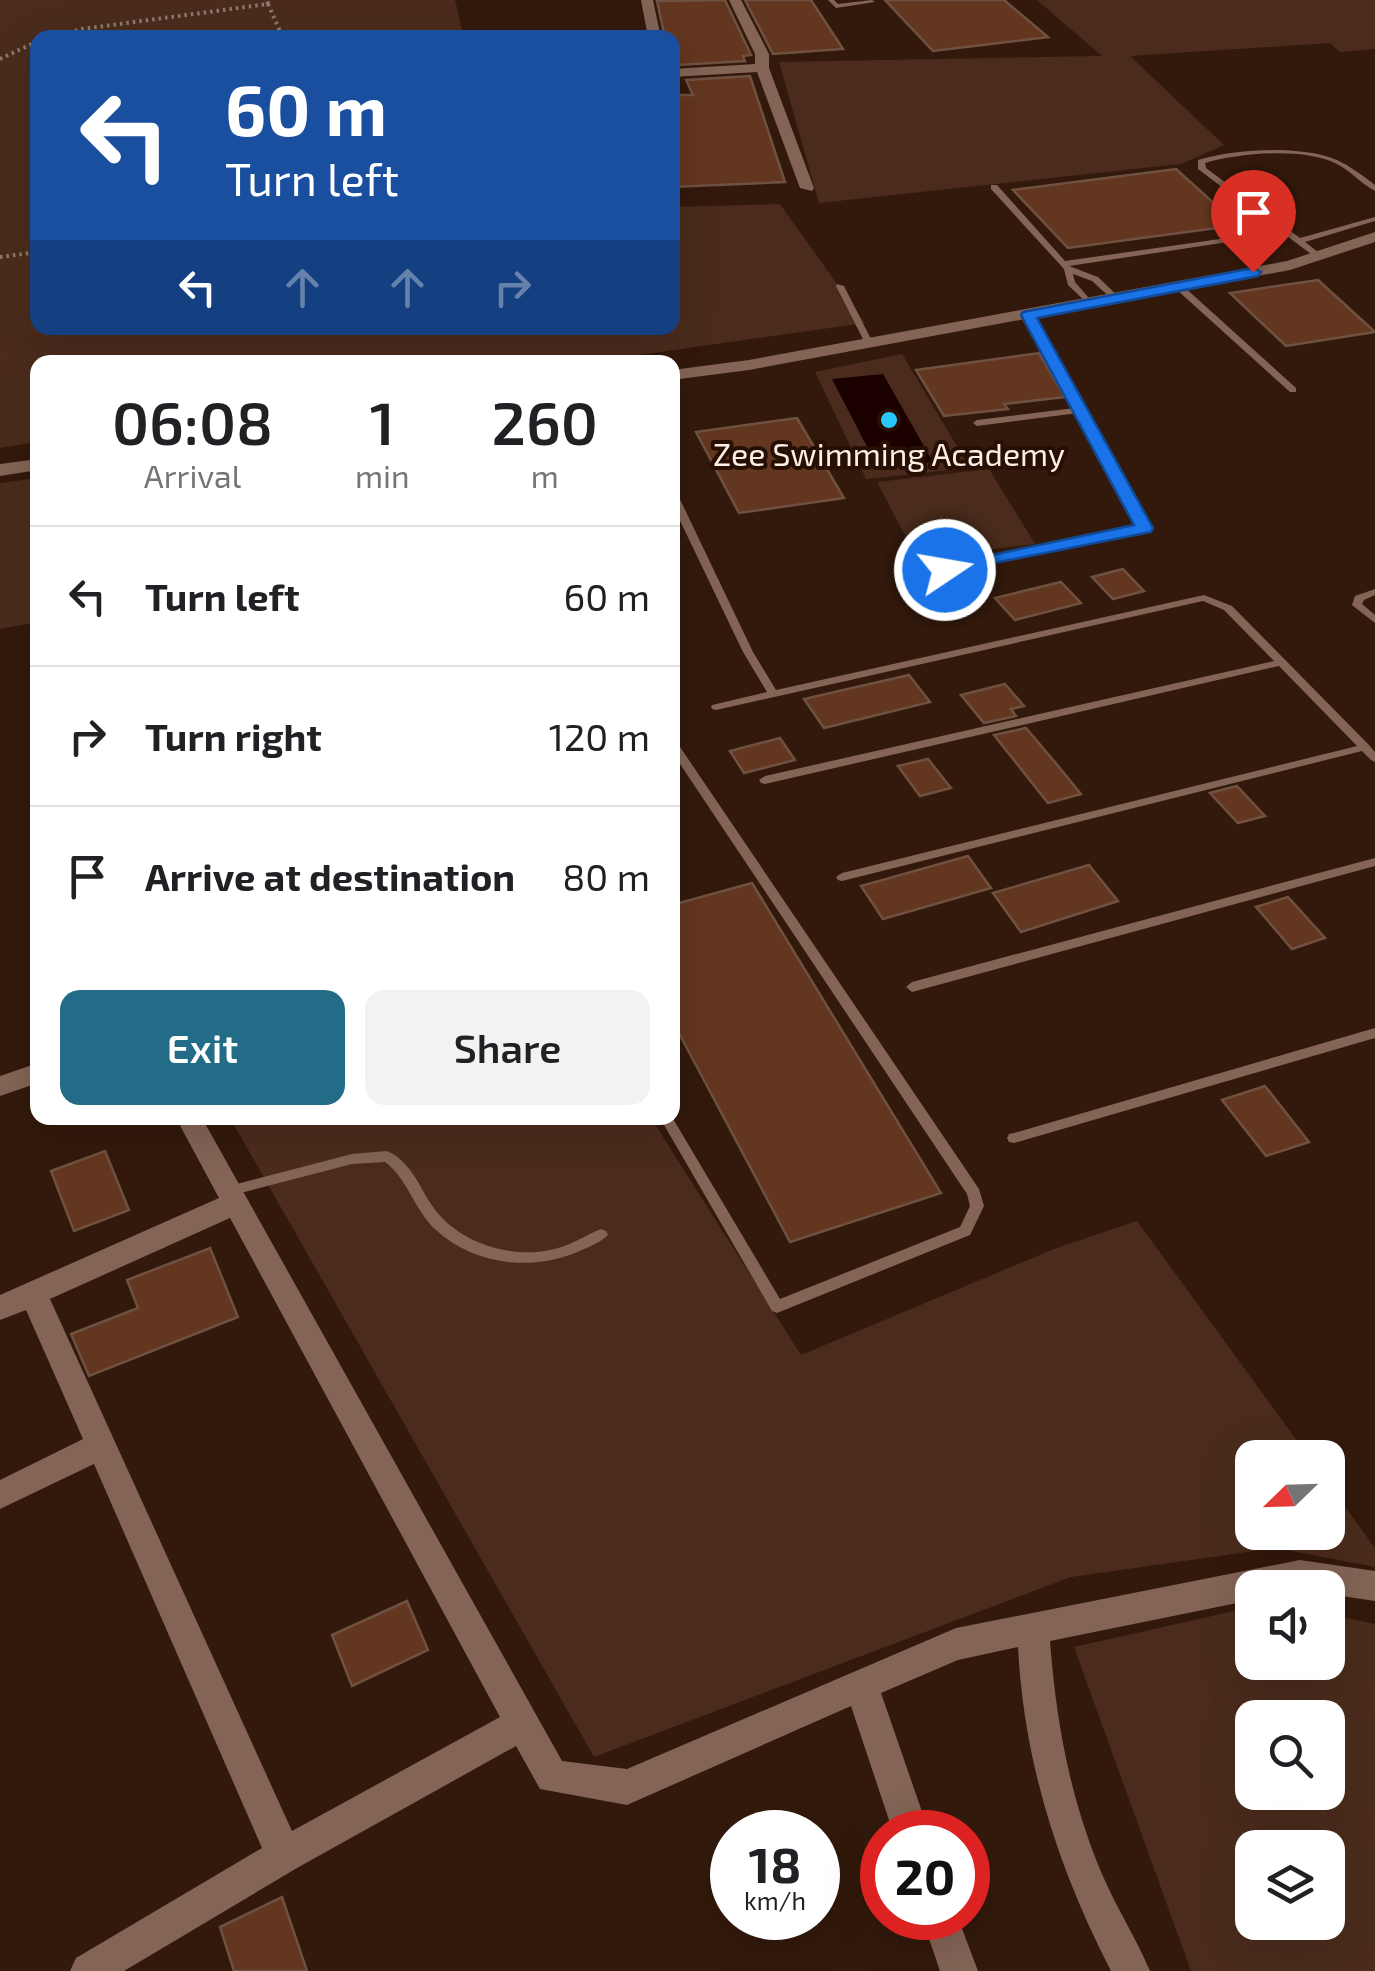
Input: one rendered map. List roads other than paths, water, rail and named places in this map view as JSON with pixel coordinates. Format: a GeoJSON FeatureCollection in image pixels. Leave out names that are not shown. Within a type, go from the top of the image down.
{"type":"FeatureCollection","features":[{"type":"Feature","properties":{"kind":"street"},"geometry":{"type":"LineString","coordinates":[[647,0],[653,30]]}},
{"type":"Feature","properties":{"kind":"street"},"geometry":{"type":"LineString","coordinates":[[735,0],[762,54],[762,68],[807,188]]}},
{"type":"Feature","properties":{"kind":"street"},"geometry":{"type":"LineString","coordinates":[[680,73],[762,68]]}},
{"type":"Feature","properties":{"kind":"street"},"geometry":{"type":"LineString","coordinates":[[680,81],[684,88]]}},
{"type":"Feature","properties":{"kind":"street"},"geometry":{"type":"LineString","coordinates":[[680,373],[1179,287],[1290,265],[1375,237]]}},
{"type":"Feature","properties":{"kind":"street"},"geometry":{"type":"LineString","coordinates":[[0,470],[30,465]]}},
{"type":"Feature","properties":{"kind":"street"},"geometry":{"type":"LineString","coordinates":[[0,1086],[30,1076]]}},
{"type":"Feature","properties":{"kind":"street"},"geometry":{"type":"LineString","coordinates":[[193,1125],[552,1777],[627,1787],[956,1644],[1300,1575],[1375,1586]]}},
{"type":"Feature","properties":{"kind":"street"},"geometry":{"type":"LineString","coordinates":[[0,1308],[233,1197]]}},
{"type":"Feature","properties":{"kind":"street"},"geometry":{"type":"LineString","coordinates":[[33,1293],[284,1855]]}},
{"type":"Feature","properties":{"kind":"street"},"geometry":{"type":"LineString","coordinates":[[0,1495],[101,1446]]}},
{"type":"Feature","properties":{"kind":"street"},"geometry":{"type":"LineString","coordinates":[[1033,1628],[1036,1697],[1056,1800],[1099,1913],[1131,1971]]}},
{"type":"Feature","properties":{"kind":"street"},"geometry":{"type":"LineString","coordinates":[[861,1684],[904,1810]]}},
{"type":"Feature","properties":{"kind":"street"},"geometry":{"type":"LineString","coordinates":[[89,1971],[284,1855],[522,1724]]}},
{"type":"Feature","properties":{"kind":"street"},"geometry":{"type":"LineString","coordinates":[[947,1940],[958,1971]]}},
{"type":"Feature","properties":{"kind":"lane"},"geometry":{"type":"LineString","coordinates":[[831,0],[836,6],[872,2]]}},
{"type":"Feature","properties":{"kind":"lane"},"geometry":{"type":"LineString","coordinates":[[1318,256],[1202,169],[1200,162],[1228,152],[1320,156],[1335,160],[1375,189]]}},
{"type":"Feature","properties":{"kind":"lane"},"geometry":{"type":"LineString","coordinates":[[994,187],[1065,267],[1071,284],[1090,304]]}},
{"type":"Feature","properties":{"kind":"lane"},"geometry":{"type":"LineString","coordinates":[[1298,240],[1375,219]]}},
{"type":"Feature","properties":{"kind":"lane"},"geometry":{"type":"LineString","coordinates":[[1065,267],[1248,237]]}},
{"type":"Feature","properties":{"kind":"lane"},"geometry":{"type":"LineString","coordinates":[[1065,267],[1095,278],[1117,299]]}},
{"type":"Feature","properties":{"kind":"lane"},"geometry":{"type":"LineString","coordinates":[[840,286],[870,343]]}},
{"type":"Feature","properties":{"kind":"lane"},"geometry":{"type":"LineString","coordinates":[[1179,287],[1293,390]]}},
{"type":"Feature","properties":{"kind":"lane"},"geometry":{"type":"LineString","coordinates":[[945,570],[1144,528],[1084,410],[1028,315]]}},
{"type":"Feature","properties":{"kind":"lane"},"geometry":{"type":"LineString","coordinates":[[977,423],[1084,410]]}},
{"type":"Feature","properties":{"kind":"lane"},"geometry":{"type":"LineString","coordinates":[[680,510],[772,694]]}},
{"type":"Feature","properties":{"kind":"lane"},"geometry":{"type":"LineString","coordinates":[[1375,592],[1359,598],[1357,605],[1375,620]]}},
{"type":"Feature","properties":{"kind":"lane"},"geometry":{"type":"LineString","coordinates":[[716,707],[1204,598],[1228,608],[1375,758]]}},
{"type":"Feature","properties":{"kind":"lane"},"geometry":{"type":"LineString","coordinates":[[765,780],[1281,662]]}},
{"type":"Feature","properties":{"kind":"lane"},"geometry":{"type":"LineString","coordinates":[[842,878],[1365,747]]}},
{"type":"Feature","properties":{"kind":"lane"},"geometry":{"type":"LineString","coordinates":[[670,1125],[778,1307],[964,1231],[977,1206],[974,1193],[680,755]]}},
{"type":"Feature","properties":{"kind":"lane"},"geometry":{"type":"LineString","coordinates":[[912,986],[1375,862]]}},
{"type":"Feature","properties":{"kind":"lane"},"geometry":{"type":"LineString","coordinates":[[1014,1138],[1375,1033]]}},
{"type":"Feature","properties":{"kind":"lane"},"geometry":{"type":"LineString","coordinates":[[233,1197],[352,1158],[387,1156],[403,1170],[430,1214],[466,1244],[514,1257],[551,1256],[601,1235]]}},
{"type":"Feature","properties":{"kind":"place","name":"Zee Swimming Academy"},"geometry":{"type":"Point","coordinates":[889,420]}}]}
